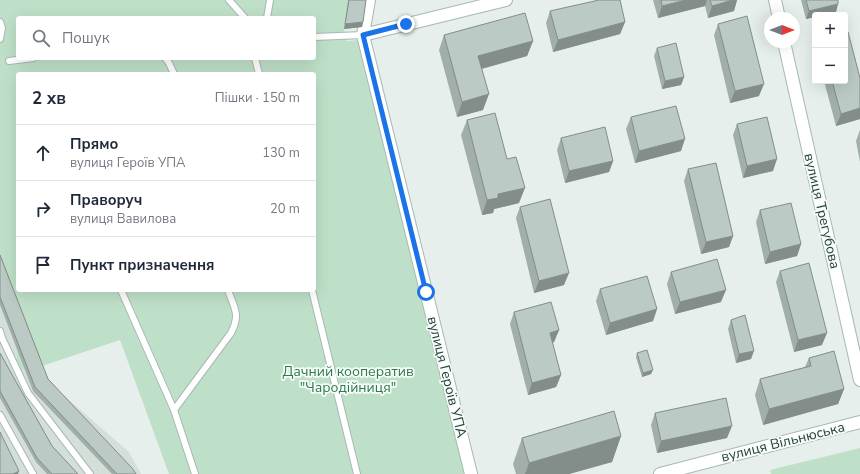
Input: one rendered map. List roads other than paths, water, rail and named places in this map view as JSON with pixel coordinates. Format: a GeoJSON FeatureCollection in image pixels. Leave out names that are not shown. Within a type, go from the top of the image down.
{"type":"FeatureCollection","features":[{"type":"Feature","properties":{"kind":"street","name":"вулиця Героїв УПА"},"geometry":{"type":"LineString","coordinates":[[369,0],[363,35],[471,474]]}},
{"type":"Feature","properties":{"kind":"street"},"geometry":{"type":"LineString","coordinates":[[363,35],[506,0]]}},
{"type":"Feature","properties":{"kind":"street"},"geometry":{"type":"LineString","coordinates":[[775,0],[778,12]]}},
{"type":"Feature","properties":{"kind":"street","name":"вулиця Трегубова"},"geometry":{"type":"LineString","coordinates":[[785,48],[860,380]]}},
{"type":"Feature","properties":{"kind":"street","name":"вулиця Вільнюська"},"geometry":{"type":"LineString","coordinates":[[660,474],[860,422]]}},
{"type":"Feature","properties":{"kind":"lane"},"geometry":{"type":"LineString","coordinates":[[229,0],[243,16]]}},
{"type":"Feature","properties":{"kind":"lane"},"geometry":{"type":"LineString","coordinates":[[267,16],[270,0]]}},
{"type":"Feature","properties":{"kind":"lane"},"geometry":{"type":"LineString","coordinates":[[0,22],[2,28],[0,39]]}},
{"type":"Feature","properties":{"kind":"lane"},"geometry":{"type":"LineString","coordinates":[[316,37],[363,35]]}},
{"type":"Feature","properties":{"kind":"lane"},"geometry":{"type":"LineString","coordinates":[[9,61],[17,60]]}},
{"type":"Feature","properties":{"kind":"lane"},"geometry":{"type":"LineString","coordinates":[[167,60],[173,72]]}},
{"type":"Feature","properties":{"kind":"lane"},"geometry":{"type":"LineString","coordinates":[[256,60],[258,72]]}},
{"type":"Feature","properties":{"kind":"lane"},"geometry":{"type":"LineString","coordinates":[[122,292],[174,410],[195,474]]}},
{"type":"Feature","properties":{"kind":"lane"},"geometry":{"type":"LineString","coordinates":[[174,410],[231,333],[235,325],[237,315],[229,292]]}},
{"type":"Feature","properties":{"kind":"lane"},"geometry":{"type":"LineString","coordinates":[[312,292],[357,474]]}},
{"type":"Feature","properties":{"kind":"lane"},"geometry":{"type":"LineString","coordinates":[[0,331],[28,393],[90,474]]}},
{"type":"Feature","properties":{"kind":"lane"},"geometry":{"type":"LineString","coordinates":[[0,415],[32,472],[24,474]]}},
{"type":"Feature","properties":{"kind":"park label","name":"Дачний кооператив \"Чародійниця\""},"geometry":{"type":"Point","coordinates":[348,380]}}]}
